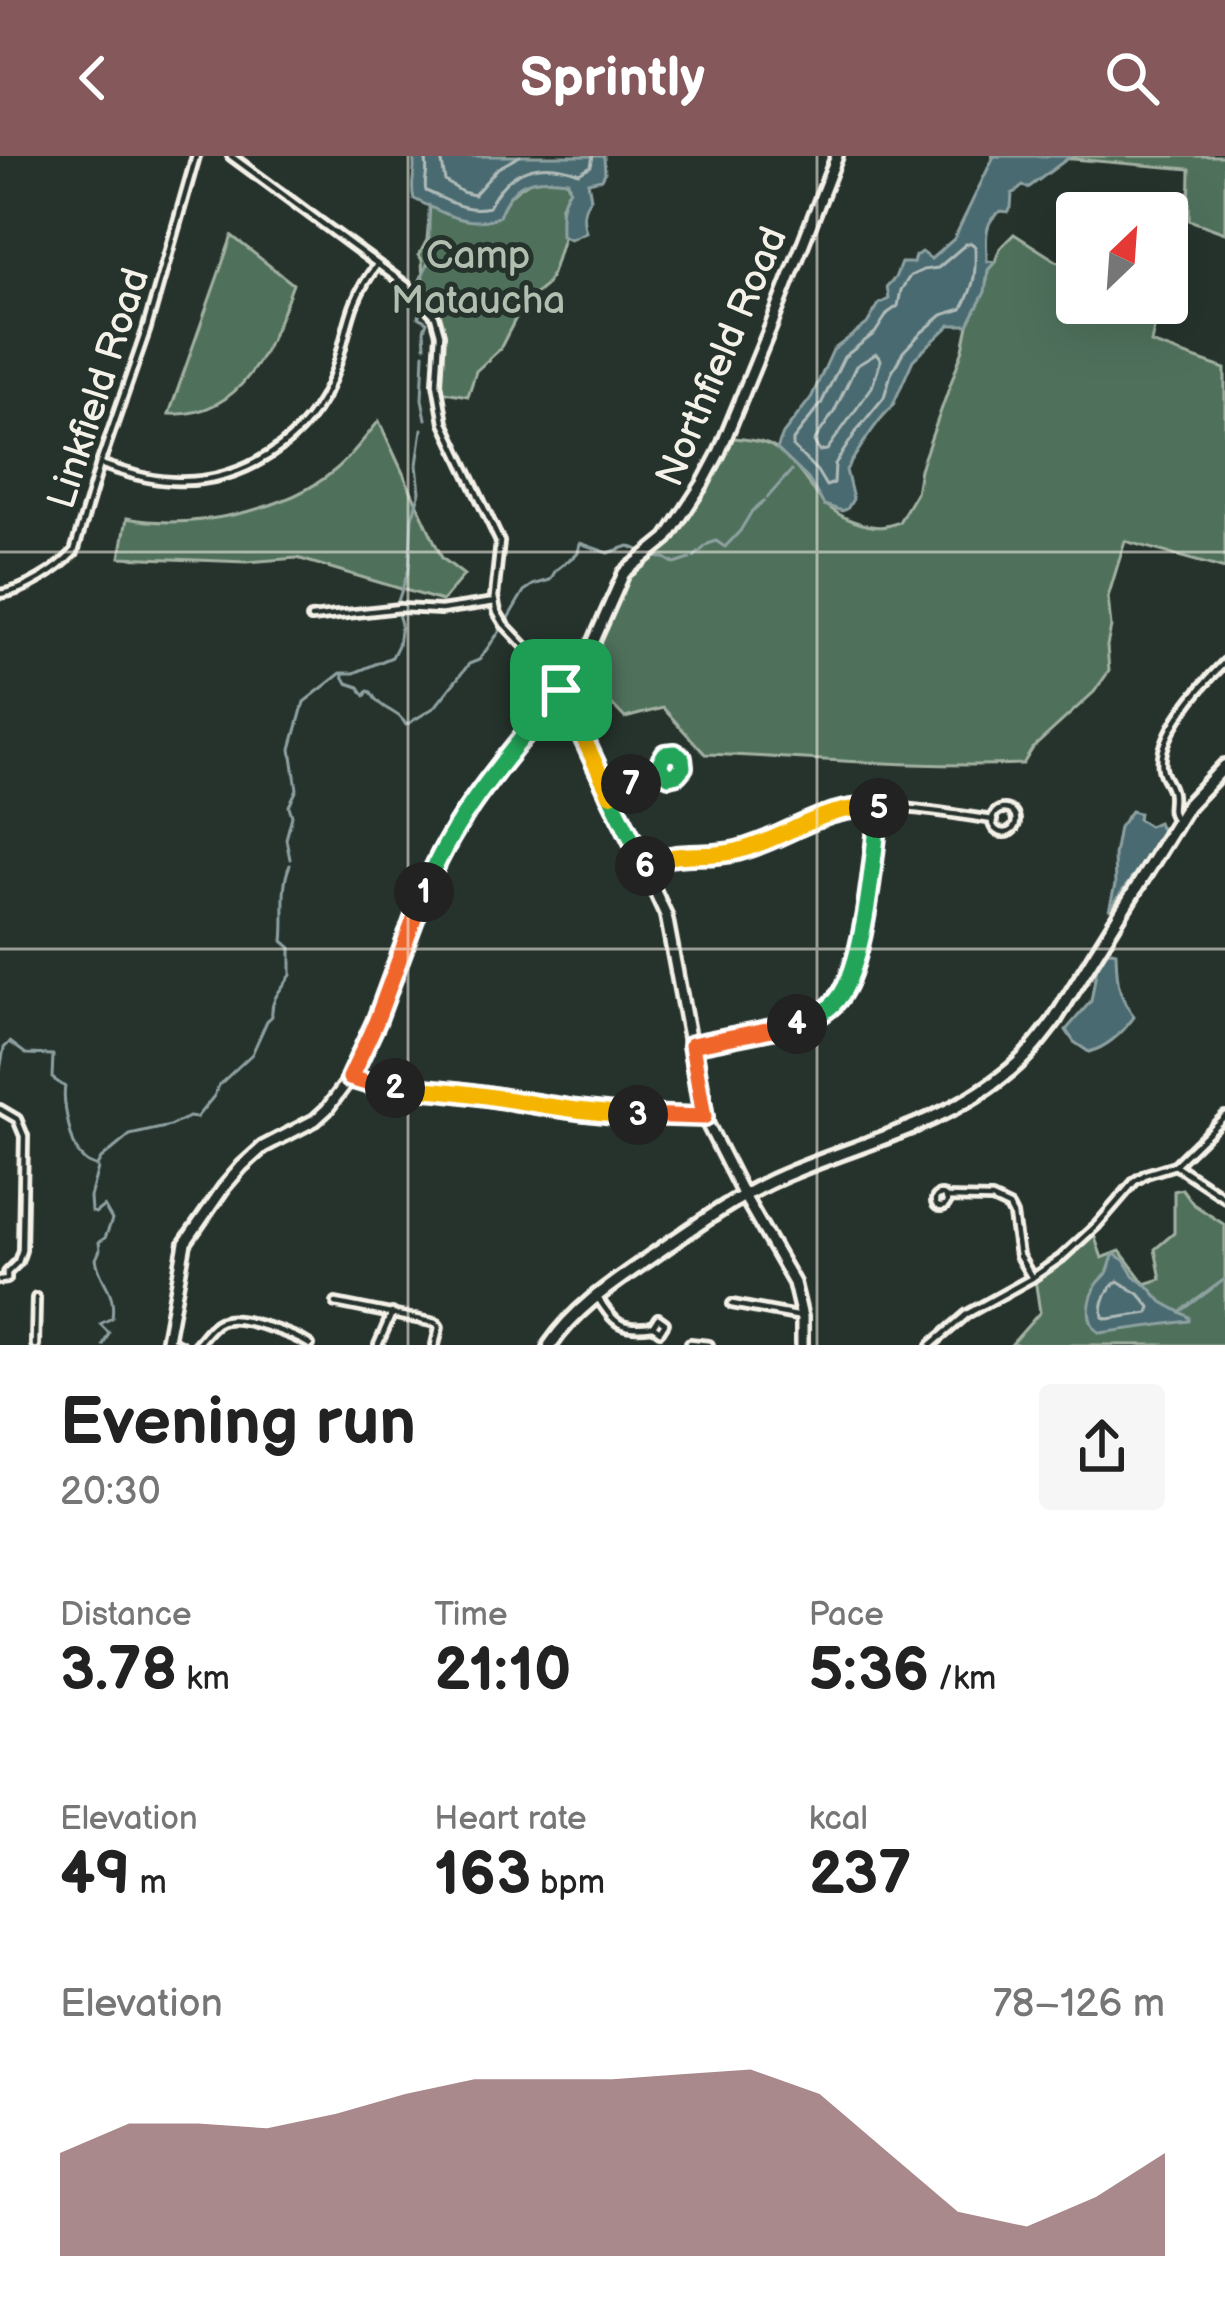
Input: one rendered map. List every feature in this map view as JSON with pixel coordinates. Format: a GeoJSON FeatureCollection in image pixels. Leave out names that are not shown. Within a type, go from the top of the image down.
{"type":"FeatureCollection","features":[{"type":"Feature","properties":{"kind":"main road"},"geometry":{"type":"LineString","coordinates":[[550,1345],[568,1319],[596,1295],[742,1194],[941,1113],[1005,1075],[1054,1021],[1177,821],[1225,766]]}},
{"type":"Feature","properties":{"kind":"street","name":"Linkfield Road"},"geometry":{"type":"LineString","coordinates":[[0,594],[31,584],[70,557],[77,544],[196,156]]}},
{"type":"Feature","properties":{"kind":"street"},"geometry":{"type":"LineString","coordinates":[[231,156],[421,298],[439,323],[440,410],[500,542],[495,602],[503,624],[561,690],[666,915],[704,1117],[794,1283],[802,1345]]}},
{"type":"Feature","properties":{"kind":"street","name":"Northfield Road"},"geometry":{"type":"LineString","coordinates":[[167,1342],[185,1243],[224,1187],[262,1147],[315,1120],[350,1078],[439,853],[462,814],[590,653],[624,573],[672,532],[719,454],[837,156]]}},
{"type":"Feature","properties":{"kind":"street"},"geometry":{"type":"LineString","coordinates":[[100,464],[151,478],[196,481],[237,471],[274,452],[298,432],[321,402],[352,306],[377,265]]}},
{"type":"Feature","properties":{"kind":"street"},"geometry":{"type":"LineString","coordinates":[[311,618],[495,602]]}},
{"type":"Feature","properties":{"kind":"street"},"geometry":{"type":"LineString","coordinates":[[1177,821],[1170,810],[1172,792],[1161,762],[1166,744],[1177,718],[1225,662]]}},
{"type":"Feature","properties":{"kind":"street"},"geometry":{"type":"LineString","coordinates":[[610,795],[661,770]]}},
{"type":"Feature","properties":{"kind":"street"},"geometry":{"type":"LineString","coordinates":[[644,866],[666,855],[736,851],[839,809],[879,808],[992,820]]}},
{"type":"Feature","properties":{"kind":"street"},"geometry":{"type":"LineString","coordinates":[[692,1045],[796,1025],[818,1017],[838,999],[856,954],[874,868],[879,808]]}},
{"type":"Feature","properties":{"kind":"street"},"geometry":{"type":"LineString","coordinates":[[350,1078],[595,1114],[704,1117]]}},
{"type":"Feature","properties":{"kind":"street"},"geometry":{"type":"LineString","coordinates":[[0,1109],[17,1119],[24,1136],[22,1250],[18,1262],[4,1272],[6,1280],[0,1280]]}},
{"type":"Feature","properties":{"kind":"street"},"geometry":{"type":"LineString","coordinates":[[931,1345],[967,1314],[1032,1278],[1084,1239],[1135,1181],[1175,1165],[1225,1116]]}},
{"type":"Feature","properties":{"kind":"street"},"geometry":{"type":"LineString","coordinates":[[1175,1165],[1225,1198]]}},
{"type":"Feature","properties":{"kind":"street"},"geometry":{"type":"LineString","coordinates":[[946,1198],[992,1199],[1009,1208],[1019,1256],[1032,1278]]}},
{"type":"Feature","properties":{"kind":"street"},"geometry":{"type":"LineString","coordinates":[[596,1295],[619,1324],[653,1326]]}},
{"type":"Feature","properties":{"kind":"street"},"geometry":{"type":"LineString","coordinates":[[35,1345],[36,1298]]}},
{"type":"Feature","properties":{"kind":"street"},"geometry":{"type":"LineString","coordinates":[[336,1303],[436,1323],[435,1345]]}},
{"type":"Feature","properties":{"kind":"street"},"geometry":{"type":"LineString","coordinates":[[732,1304],[802,1317]]}},
{"type":"Feature","properties":{"kind":"street"},"geometry":{"type":"LineString","coordinates":[[378,1345],[392,1313]]}},
{"type":"Feature","properties":{"kind":"street"},"geometry":{"type":"LineString","coordinates":[[196,1345],[225,1320],[290,1334],[310,1345]]}},
{"type":"Feature","properties":{"kind":"street"},"geometry":{"type":"LineString","coordinates":[[285,1345],[290,1334]]}},
{"type":"Feature","properties":{"kind":"street"},"geometry":{"type":"LineString","coordinates":[[167,1342],[180,1345]]}},
{"type":"Feature","properties":{"kind":"street"},"geometry":{"type":"LineString","coordinates":[[689,1342],[710,1345]]}},
{"type":"Feature","properties":{"kind":"green space"},"geometry":{"type":"Polygon","coordinates":[[[991,156],[1225,156],[1225,233],[1189,220],[1190,169],[991,156]]]}},
{"type":"Feature","properties":{"kind":"green space","name":"Camp Mataucha"},"geometry":{"type":"Polygon","coordinates":[[[536,178],[566,180],[570,189],[561,206],[563,238],[552,274],[523,304],[500,349],[476,371],[468,396],[439,391],[441,325],[429,302],[419,255],[427,240],[430,206],[464,219],[490,219],[499,216],[513,193],[536,178]]]}},
{"type":"Feature","properties":{"kind":"green space"},"geometry":{"type":"Polygon","coordinates":[[[1014,234],[1056,261],[1056,324],[1155,324],[1151,343],[1225,369],[1225,569],[1125,541],[1108,597],[1109,671],[1023,764],[904,764],[705,754],[663,708],[625,718],[582,673],[627,576],[665,546],[681,525],[730,437],[776,449],[845,518],[876,527],[899,522],[916,493],[968,325],[1000,248],[1014,234]]]}},
{"type":"Feature","properties":{"kind":"green space"},"geometry":{"type":"Polygon","coordinates":[[[232,236],[293,284],[264,352],[236,390],[195,412],[169,414],[232,236]]]}},
{"type":"Feature","properties":{"kind":"green space"},"geometry":{"type":"Polygon","coordinates":[[[379,421],[442,558],[464,575],[442,601],[297,558],[247,562],[120,557],[127,518],[208,519],[291,497],[335,470],[379,421]]]}},
{"type":"Feature","properties":{"kind":"green space"},"geometry":{"type":"Polygon","coordinates":[[[1182,1189],[1193,1204],[1225,1225],[1225,1345],[1011,1345],[1040,1312],[1035,1279],[1093,1232],[1102,1258],[1120,1251],[1145,1284],[1161,1279],[1155,1249],[1174,1233],[1174,1191],[1182,1189]]]}},
{"type":"Feature","properties":{"kind":"water"},"geometry":{"type":"Polygon","coordinates":[[[413,156],[604,156],[605,173],[602,179],[588,182],[591,198],[584,214],[586,232],[570,239],[561,235],[568,181],[525,183],[499,216],[466,220],[414,199],[413,156]]]}},
{"type":"Feature","properties":{"kind":"water"},"geometry":{"type":"Polygon","coordinates":[[[994,156],[1071,156],[1028,188],[1023,186],[1012,194],[1008,212],[1001,211],[991,221],[987,261],[995,262],[968,325],[950,325],[913,360],[892,407],[846,470],[853,499],[847,509],[824,505],[808,479],[777,449],[783,434],[811,398],[833,350],[867,324],[879,304],[889,299],[887,286],[901,263],[913,263],[922,252],[931,259],[954,239],[994,156]]]}},
{"type":"Feature","properties":{"kind":"water"},"geometry":{"type":"Polygon","coordinates":[[[1131,811],[1149,826],[1158,822],[1163,834],[1109,910],[1119,827],[1131,811]]]}},
{"type":"Feature","properties":{"kind":"water"},"geometry":{"type":"Polygon","coordinates":[[[1103,952],[1116,952],[1121,994],[1134,1017],[1114,1038],[1089,1052],[1066,1030],[1091,1001],[1098,961],[1103,952]]]}},
{"type":"Feature","properties":{"kind":"water"},"geometry":{"type":"Polygon","coordinates":[[[1114,1254],[1124,1260],[1134,1277],[1189,1321],[1100,1333],[1092,1324],[1090,1306],[1114,1254]]]}},
{"type":"Feature","properties":{"kind":"waterway"},"geometry":{"type":"LineString","coordinates":[[427,302],[420,280],[429,261],[429,205]]}},
{"type":"Feature","properties":{"kind":"waterway"},"geometry":{"type":"LineString","coordinates":[[423,307],[418,317],[427,322],[425,346]]}},
{"type":"Feature","properties":{"kind":"waterway"},"geometry":{"type":"LineString","coordinates":[[424,353],[426,419]]}},
{"type":"Feature","properties":{"kind":"waterway"},"geometry":{"type":"LineString","coordinates":[[290,859],[286,839],[292,816],[289,806],[297,789],[291,749],[304,702],[341,673],[354,673],[392,657],[398,645],[401,624],[396,607],[409,569],[412,518],[420,492],[417,465],[422,429]]}},
{"type":"Feature","properties":{"kind":"waterway"},"geometry":{"type":"LineString","coordinates":[[767,498],[791,471]]}},
{"type":"Feature","properties":{"kind":"waterway"},"geometry":{"type":"LineString","coordinates":[[694,557],[716,541],[725,547],[764,501]]}},
{"type":"Feature","properties":{"kind":"waterway"},"geometry":{"type":"LineString","coordinates":[[507,620],[524,591],[550,580],[578,553],[580,543],[608,553],[629,546],[641,551]]}},
{"type":"Feature","properties":{"kind":"waterway"},"geometry":{"type":"LineString","coordinates":[[648,557],[675,564],[690,559]]}},
{"type":"Feature","properties":{"kind":"waterway"},"geometry":{"type":"LineString","coordinates":[[342,674],[365,696],[371,692],[406,725],[435,707],[502,628]]}},
{"type":"Feature","properties":{"kind":"waterway"},"geometry":{"type":"LineString","coordinates":[[97,1166],[130,1135],[196,1118],[219,1085],[252,1054],[272,1016],[275,999],[291,975],[291,948],[283,941],[290,865]]}},
{"type":"Feature","properties":{"kind":"waterway"},"geometry":{"type":"LineString","coordinates":[[0,1070],[4,1048],[10,1042],[26,1054],[53,1055],[52,1078],[65,1087],[73,1141],[83,1159],[95,1166]]}},
{"type":"Feature","properties":{"kind":"waterway"},"geometry":{"type":"LineString","coordinates":[[98,1168],[91,1211],[104,1206],[112,1220],[99,1242],[96,1259],[113,1308],[112,1318],[100,1324],[109,1333],[103,1345]]}},
{"type":"Feature","properties":{"kind":"waterway"},"geometry":{"type":"LineString","coordinates":[[1180,1312],[1225,1279]]}},
{"type":"Feature","properties":{"kind":"route"},"geometry":{"type":"LineString","coordinates":[[561,690],[462,814],[439,853],[350,1078],[595,1114],[704,1117],[692,1045],[796,1025],[818,1017],[840,996],[851,975],[874,868],[879,808],[839,809],[736,851],[666,855],[644,866],[610,795],[661,770],[665,754],[676,753],[682,759],[677,774],[669,776],[661,770],[610,795],[561,690]]}}]}
